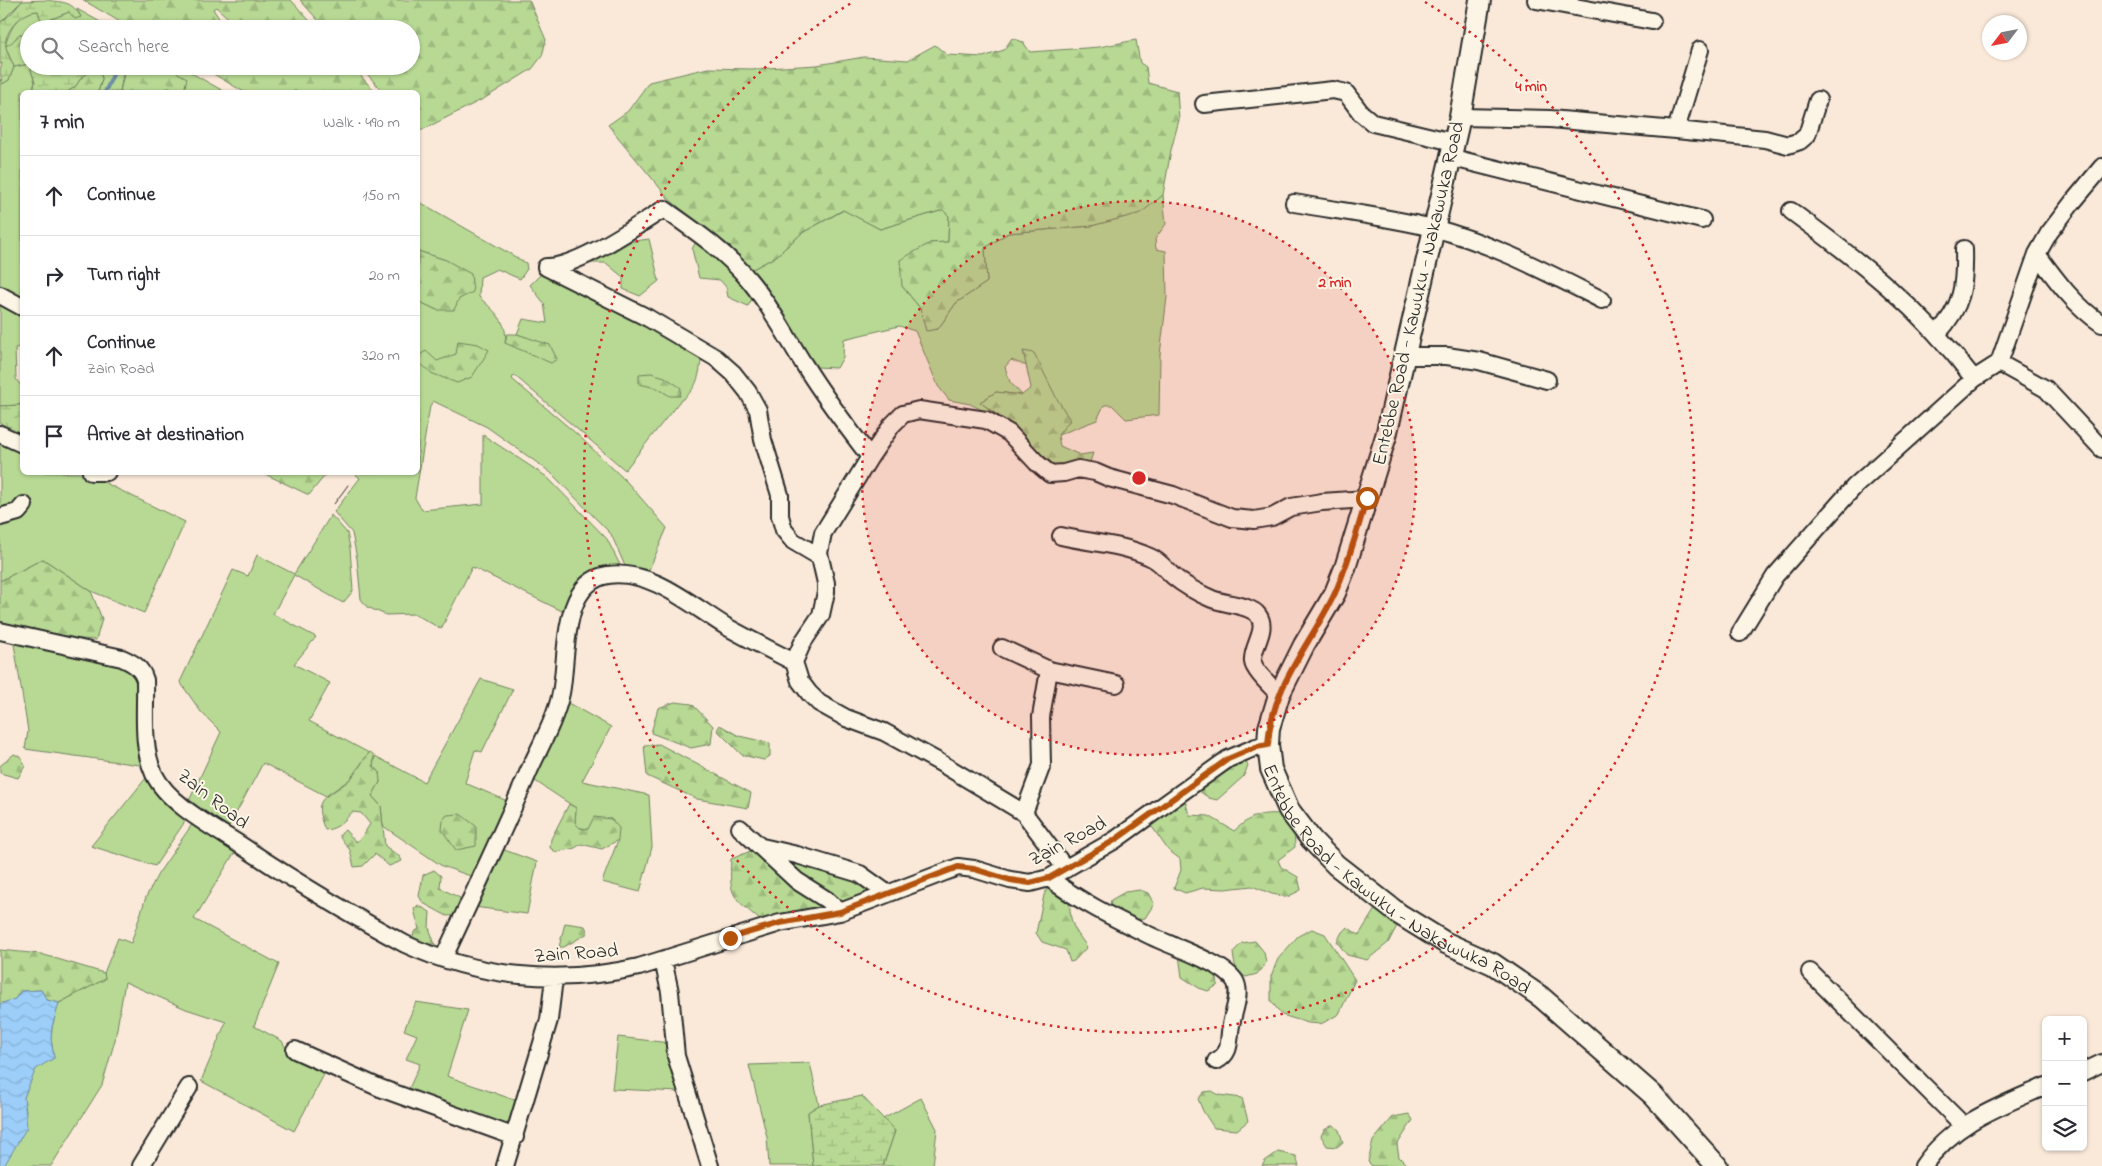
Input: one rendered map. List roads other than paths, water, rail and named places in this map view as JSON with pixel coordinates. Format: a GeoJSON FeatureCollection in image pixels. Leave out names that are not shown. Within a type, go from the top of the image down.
{"type":"FeatureCollection","features":[{"type":"Feature","properties":{"kind":"main road","name":"Entebbe Road - Kawuku - Nakawuka Road"},"geometry":{"type":"LineString","coordinates":[[1480,0],[1460,116],[1386,436],[1345,568],[1334,593],[1279,695],[1269,728],[1268,745],[1271,769],[1289,810],[1311,839],[1336,865],[1414,924],[1446,942],[1493,964],[1541,997],[1653,1095],[1717,1166]]}},
{"type":"Feature","properties":{"kind":"street"},"geometry":{"type":"LineString","coordinates":[[1536,0],[1652,21]]}},
{"type":"Feature","properties":{"kind":"street"},"geometry":{"type":"LineString","coordinates":[[1676,130],[1700,50]]}},
{"type":"Feature","properties":{"kind":"street"},"geometry":{"type":"LineString","coordinates":[[1204,104],[1333,90],[1346,93],[1361,114],[1373,123],[1451,150],[1702,220]]}},
{"type":"Feature","properties":{"kind":"street"},"geometry":{"type":"LineString","coordinates":[[1460,116],[1550,119],[1676,130],[1765,139],[1788,145],[1800,141],[1807,135],[1818,100]]}},
{"type":"Feature","properties":{"kind":"street"},"geometry":{"type":"LineString","coordinates":[[1740,633],[1775,576],[1854,487],[1974,379],[1999,363],[2037,254],[2066,210],[2102,167]]}},
{"type":"Feature","properties":{"kind":"street"},"geometry":{"type":"LineString","coordinates":[[1294,203],[1434,228],[1487,246],[1539,268],[1602,300]]}},
{"type":"Feature","properties":{"kind":"street"},"geometry":{"type":"LineString","coordinates":[[819,553],[815,554],[793,540],[784,530],[780,516],[780,495],[763,440],[758,410],[748,392],[733,373],[716,358],[648,318],[546,267],[554,267],[578,260],[664,209],[706,239],[749,280],[837,414],[870,457]]}},
{"type":"Feature","properties":{"kind":"street"},"geometry":{"type":"LineString","coordinates":[[1791,211],[1879,278],[1937,334],[1974,379]]}},
{"type":"Feature","properties":{"kind":"street"},"geometry":{"type":"LineString","coordinates":[[1937,334],[1950,319],[1960,300],[1964,284],[1964,249]]}},
{"type":"Feature","properties":{"kind":"street"},"geometry":{"type":"LineString","coordinates":[[2037,254],[2052,276],[2080,308],[2102,324]]}},
{"type":"Feature","properties":{"kind":"street"},"geometry":{"type":"LineString","coordinates":[[0,296],[20,306]]}},
{"type":"Feature","properties":{"kind":"street"},"geometry":{"type":"LineString","coordinates":[[1406,356],[1447,356],[1479,361],[1547,380]]}},
{"type":"Feature","properties":{"kind":"street"},"geometry":{"type":"LineString","coordinates":[[1999,363],[2046,389],[2102,449]]}},
{"type":"Feature","properties":{"kind":"street"},"geometry":{"type":"LineString","coordinates":[[1066,869],[1024,812],[884,732],[846,718],[819,703],[800,681],[794,662],[802,642],[821,615],[826,583],[819,553],[823,533],[892,425],[903,414],[918,410],[986,420],[1009,433],[1050,474],[1078,469],[1095,472],[1109,478],[1173,496],[1232,518],[1254,520],[1272,516],[1292,507],[1367,498]]}},
{"type":"Feature","properties":{"kind":"street"},"geometry":{"type":"LineString","coordinates":[[0,434],[20,443]]}},
{"type":"Feature","properties":{"kind":"street"},"geometry":{"type":"LineString","coordinates":[[0,517],[18,512],[24,504]]}},
{"type":"Feature","properties":{"kind":"street"},"geometry":{"type":"LineString","coordinates":[[1061,536],[1092,544],[1112,545],[1150,557],[1162,564],[1171,574],[1194,591],[1215,600],[1258,613],[1262,628],[1253,662],[1279,695]]}},
{"type":"Feature","properties":{"kind":"street"},"geometry":{"type":"LineString","coordinates":[[443,958],[476,891],[543,742],[561,693],[563,661],[571,613],[582,592],[590,583],[606,576],[626,575],[658,584],[739,634],[794,662]]}},
{"type":"Feature","properties":{"kind":"street","name":"Zain Road"},"geometry":{"type":"LineString","coordinates":[[0,631],[122,658],[136,664],[143,673],[145,680],[149,758],[154,774],[162,788],[196,816],[289,878],[405,944],[466,966],[510,974],[554,978],[614,973],[663,960],[780,923],[840,912],[958,867],[974,869],[1010,880],[1030,883],[1049,878],[1115,840],[1228,759],[1256,747],[1268,745]]}},
{"type":"Feature","properties":{"kind":"street"},"geometry":{"type":"LineString","coordinates":[[1002,648],[1049,670],[1116,684]]}},
{"type":"Feature","properties":{"kind":"street"},"geometry":{"type":"LineString","coordinates":[[1024,812],[1042,765],[1041,718],[1049,670]]}},
{"type":"Feature","properties":{"kind":"street"},"geometry":{"type":"LineString","coordinates":[[740,828],[797,881],[826,900],[840,912]]}},
{"type":"Feature","properties":{"kind":"street"},"geometry":{"type":"LineString","coordinates":[[762,847],[860,874],[888,894]]}},
{"type":"Feature","properties":{"kind":"street"},"geometry":{"type":"LineString","coordinates":[[1049,878],[1069,893],[1095,907],[1218,967],[1234,980],[1237,986],[1237,996],[1230,1026],[1229,1046],[1223,1058],[1216,1061]]}},
{"type":"Feature","properties":{"kind":"street"},"geometry":{"type":"LineString","coordinates":[[663,960],[670,992],[676,1056],[710,1166]]}},
{"type":"Feature","properties":{"kind":"street"},"geometry":{"type":"LineString","coordinates":[[1810,972],[1963,1125]]}},
{"type":"Feature","properties":{"kind":"street"},"geometry":{"type":"LineString","coordinates":[[505,1166],[551,1010],[554,978]]}},
{"type":"Feature","properties":{"kind":"street"},"geometry":{"type":"LineString","coordinates":[[295,1050],[380,1088],[515,1137]]}},
{"type":"Feature","properties":{"kind":"street"},"geometry":{"type":"LineString","coordinates":[[2087,1070],[2102,1063]]}},
{"type":"Feature","properties":{"kind":"street"},"geometry":{"type":"LineString","coordinates":[[141,1166],[189,1087]]}},
{"type":"Feature","properties":{"kind":"street"},"geometry":{"type":"LineString","coordinates":[[1923,1166],[1949,1136],[1963,1125],[2042,1088]]}},
{"type":"Feature","properties":{"kind":"water"},"geometry":{"type":"Polygon","coordinates":[[[41,990],[47,1000],[59,1003],[52,1027],[51,1039],[54,1058],[36,1069],[24,1097],[27,1127],[4,1166],[0,1166],[0,1004],[15,999],[21,991],[41,990]]]}},
{"type":"Feature","properties":{"kind":"waterway"},"geometry":{"type":"LineString","coordinates":[[106,90],[113,75]]}},
{"type":"Feature","properties":{"kind":"tram line"},"geometry":{"type":"LineString","coordinates":[[334,504],[348,485]]}}]}
